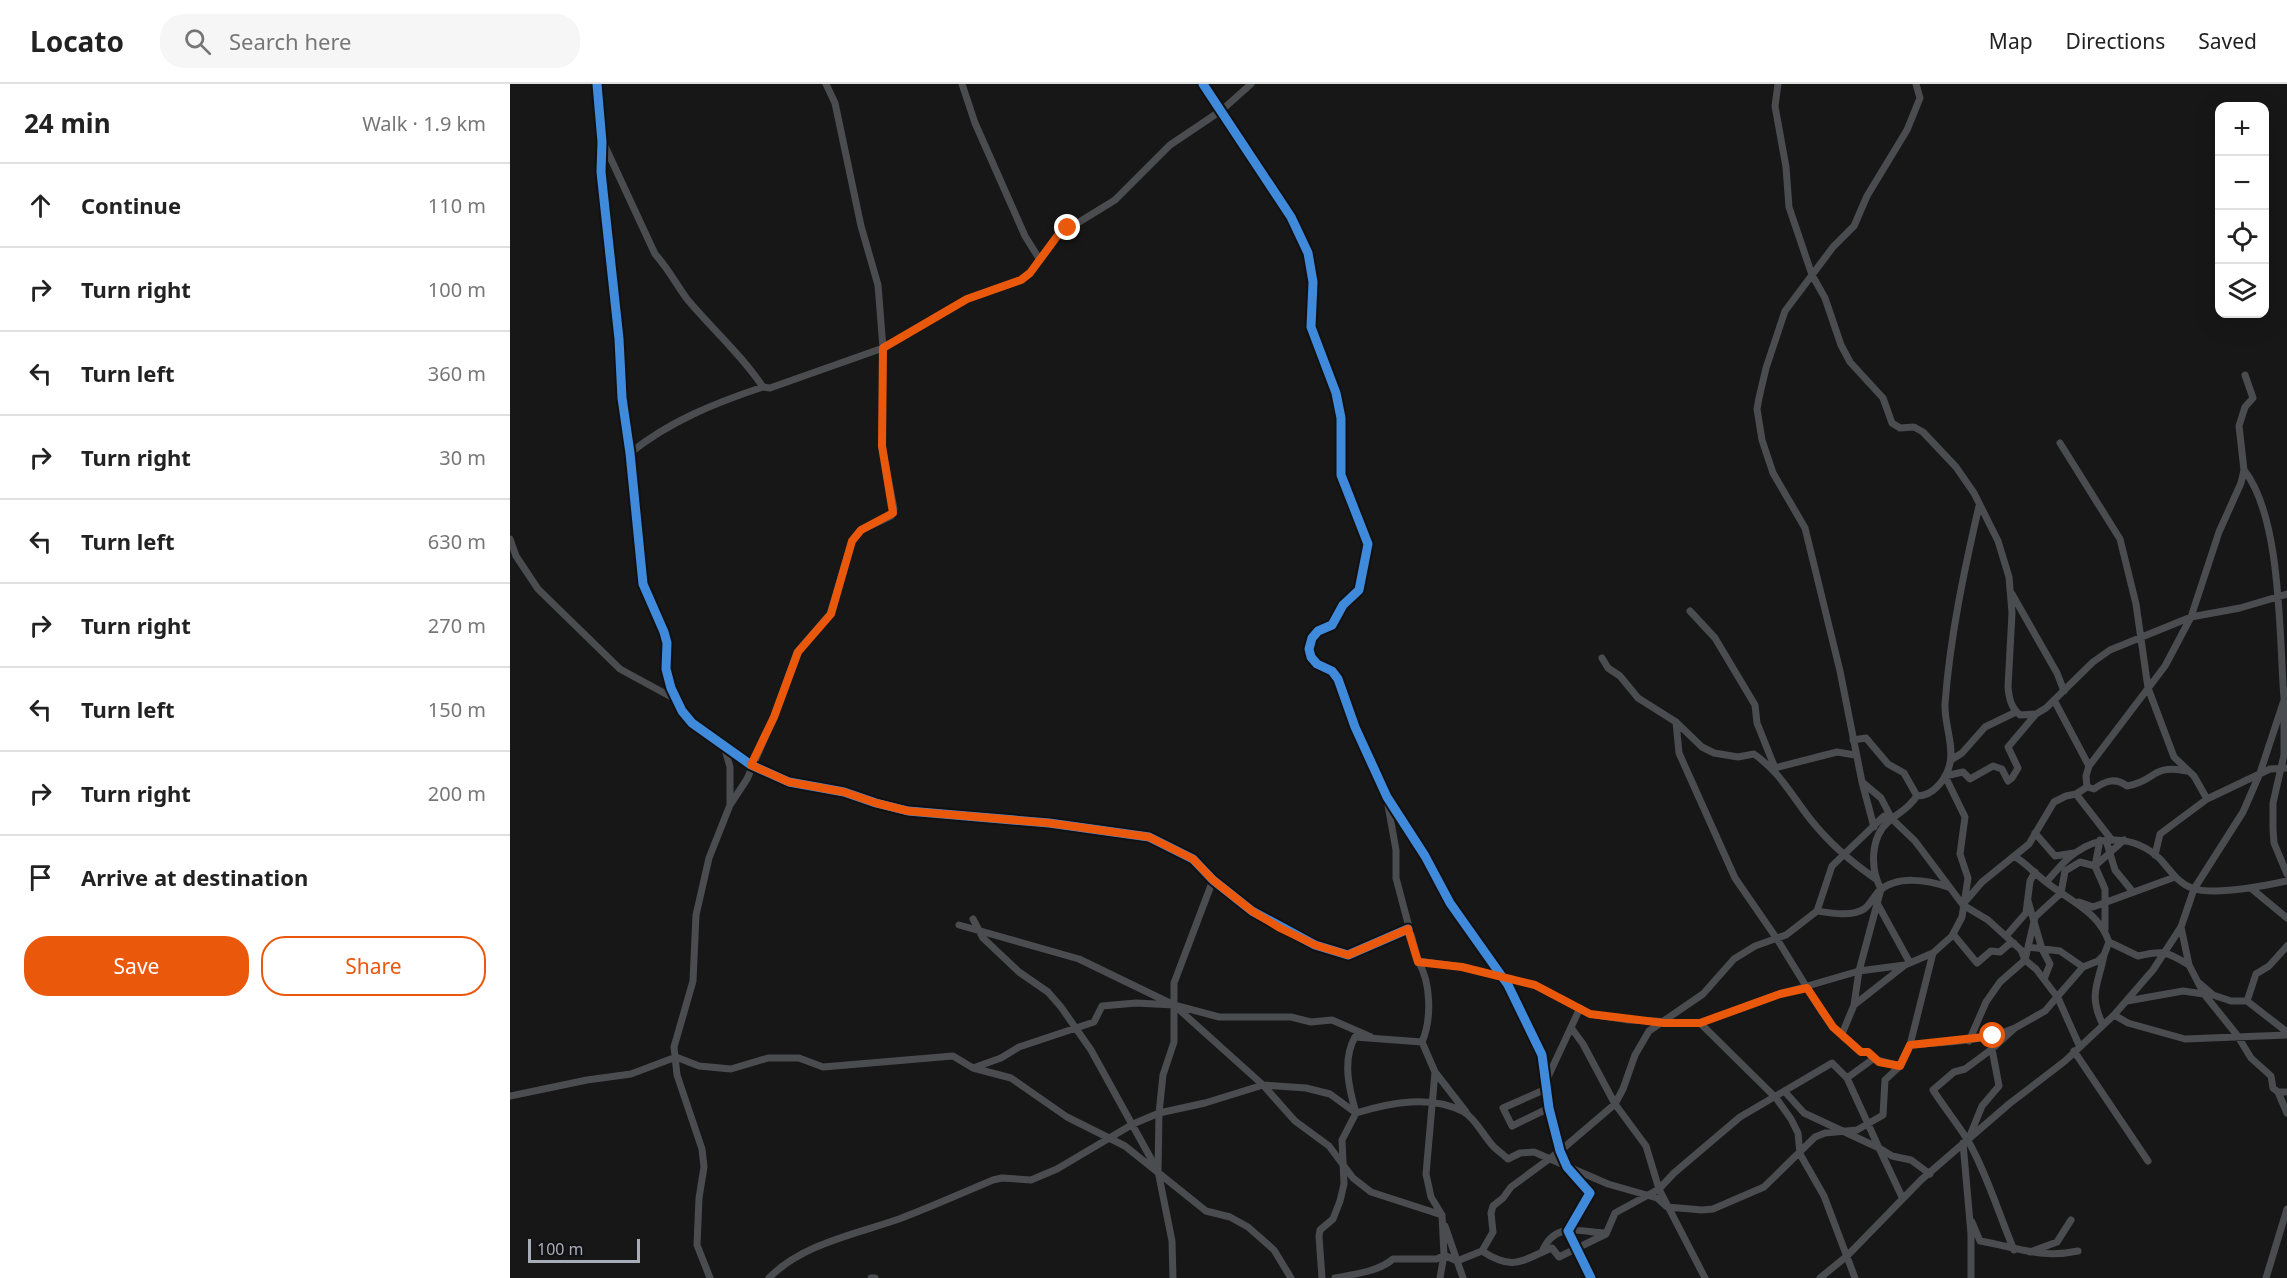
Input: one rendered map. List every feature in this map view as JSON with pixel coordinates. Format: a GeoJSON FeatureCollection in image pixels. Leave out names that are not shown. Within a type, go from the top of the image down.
{"type":"FeatureCollection","features":[{"type":"Feature","properties":{"kind":"street"},"geometry":{"type":"LineString","coordinates":[[597,84],[602,142],[601,172],[642,584],[664,632],[667,643],[666,669],[675,699],[692,723],[751,765],[789,782],[844,792],[908,811],[1049,823],[1149,837],[1193,859],[1213,880],[1252,911],[1280,928],[1315,945],[1348,955],[1408,929]]}},
{"type":"Feature","properties":{"kind":"street"},"geometry":{"type":"LineString","coordinates":[[710,1278],[697,1245],[699,1198],[704,1167],[702,1149],[677,1075],[674,1047],[693,981],[696,915],[709,858],[730,805],[747,779],[751,765],[774,717],[798,652],[831,614],[852,541],[861,530],[893,513],[882,446],[883,348],[876,275],[861,226],[835,103],[826,84]]}},
{"type":"Feature","properties":{"kind":"street"},"geometry":{"type":"LineString","coordinates":[[962,84],[975,123],[1025,236],[1040,260]]}},
{"type":"Feature","properties":{"kind":"street"},"geometry":{"type":"LineString","coordinates":[[1203,84],[1291,217],[1308,253],[1313,282],[1311,327],[1336,393],[1341,418],[1341,475],[1366,537],[1369,551],[1357,593],[1343,605],[1332,625],[1318,631],[1312,638],[1309,649],[1317,664],[1332,671],[1338,679],[1355,727],[1387,797],[1421,848],[1450,903],[1501,976],[1537,1042],[1547,1079],[1549,1108],[1560,1151],[1567,1167],[1590,1194],[1568,1231]]}},
{"type":"Feature","properties":{"kind":"street"},"geometry":{"type":"LineString","coordinates":[[630,453],[670,423],[718,402],[763,387],[770,388],[883,348],[967,299],[1021,280],[1040,260],[1058,235],[1115,200],[1170,145],[1222,110],[1251,84]]}},
{"type":"Feature","properties":{"kind":"street"},"geometry":{"type":"LineString","coordinates":[[1778,84],[1775,106],[1786,167],[1789,207],[1812,275],[1825,298],[1841,345],[1850,363],[1883,398],[1892,423],[1900,428],[1914,427],[1923,432],[1956,467],[1998,541],[2010,577],[2009,699],[2020,715],[2036,714]]}},
{"type":"Feature","properties":{"kind":"street"},"geometry":{"type":"LineString","coordinates":[[1842,1034],[1854,1005],[1859,971],[1881,889],[1876,879],[1873,862],[1877,838],[1855,755],[1840,671],[1805,528],[1773,473],[1762,440],[1757,409],[1766,368],[1785,311],[1833,247],[1854,226],[1867,196],[1900,144],[1920,98],[1916,84]]}},
{"type":"Feature","properties":{"kind":"street"},"geometry":{"type":"LineString","coordinates":[[602,142],[655,254],[688,299],[714,326],[763,387]]}},
{"type":"Feature","properties":{"kind":"street"},"geometry":{"type":"LineString","coordinates":[[2087,787],[2086,776],[2089,766],[2165,666],[2191,617],[2219,532],[2244,470],[2239,426],[2246,407],[2253,398],[2245,375]]}},
{"type":"Feature","properties":{"kind":"street"},"geometry":{"type":"LineString","coordinates":[[2060,443],[2120,539],[2136,604],[2148,688],[2174,758],[2194,776],[2207,799]]}},
{"type":"Feature","properties":{"kind":"street"},"geometry":{"type":"LineString","coordinates":[[2244,470],[2253,481],[2269,521],[2287,708]]}},
{"type":"Feature","properties":{"kind":"street"},"geometry":{"type":"LineString","coordinates":[[1917,796],[1925,796],[1945,776],[1951,760],[1945,706],[1958,596],[1979,506]]}},
{"type":"Feature","properties":{"kind":"street"},"geometry":{"type":"LineString","coordinates":[[510,539],[516,555],[538,589],[620,669],[675,699]]}},
{"type":"Feature","properties":{"kind":"street"},"geometry":{"type":"LineString","coordinates":[[2011,592],[2049,659],[2064,691]]}},
{"type":"Feature","properties":{"kind":"street"},"geometry":{"type":"LineString","coordinates":[[1945,776],[1963,772],[1968,779],[1993,766],[2002,769],[2008,781],[2013,778],[2018,768],[2008,747],[2036,714],[2064,691],[2093,662],[2110,650],[2140,640],[2191,617],[2240,608],[2287,594]]}},
{"type":"Feature","properties":{"kind":"street"},"geometry":{"type":"LineString","coordinates":[[1690,611],[1715,638],[1755,705],[1757,723],[1775,768],[1811,821],[1841,855],[1876,879]]}},
{"type":"Feature","properties":{"kind":"street"},"geometry":{"type":"LineString","coordinates":[[1602,658],[1638,698],[1676,722],[1702,747],[1714,753],[1738,757],[1754,754],[1775,768],[1837,752],[1855,755]]}},
{"type":"Feature","properties":{"kind":"street"},"geometry":{"type":"LineString","coordinates":[[2285,695],[2284,768],[2273,803],[2273,830],[2274,843],[2287,874]]}},
{"type":"Feature","properties":{"kind":"street"},"geometry":{"type":"LineString","coordinates":[[1820,1278],[1846,1256],[1902,1197],[2114,1015],[2167,952],[2181,927],[2194,890],[2243,812],[2260,773],[2285,695]]}},
{"type":"Feature","properties":{"kind":"street"},"geometry":{"type":"LineString","coordinates":[[2054,700],[2089,766]]}},
{"type":"Feature","properties":{"kind":"street"},"geometry":{"type":"LineString","coordinates":[[1951,760],[1962,753],[1985,727],[2016,712]]}},
{"type":"Feature","properties":{"kind":"street"},"geometry":{"type":"LineString","coordinates":[[1676,722],[1679,753],[1735,878],[1833,1027],[1861,1052],[1868,1052],[1873,1059],[1900,1066]]}},
{"type":"Feature","properties":{"kind":"street"},"geometry":{"type":"LineString","coordinates":[[1852,740],[1866,738],[1871,742],[1888,764],[1904,772],[1917,796]]}},
{"type":"Feature","properties":{"kind":"street"},"geometry":{"type":"LineString","coordinates":[[724,746],[730,767],[730,805]]}},
{"type":"Feature","properties":{"kind":"street"},"geometry":{"type":"LineString","coordinates":[[2155,855],[2160,834],[2207,799],[2260,773],[2284,768]]}},
{"type":"Feature","properties":{"kind":"street"},"geometry":{"type":"LineString","coordinates":[[1963,905],[1982,882],[2029,844],[2054,802],[2076,794],[2087,787],[2094,789],[2114,780],[2127,786],[2134,785],[2161,769],[2187,771]]}},
{"type":"Feature","properties":{"kind":"street"},"geometry":{"type":"LineString","coordinates":[[1854,1005],[1907,964],[1932,953],[1953,934],[1962,917],[1968,878],[1960,854],[1965,817],[1945,776]]}},
{"type":"Feature","properties":{"kind":"street"},"geometry":{"type":"LineString","coordinates":[[1862,782],[1881,798],[1892,819],[1915,841],[1963,905],[1988,920],[2006,936],[2044,979],[2058,998],[2076,1048],[2148,1161]]}},
{"type":"Feature","properties":{"kind":"street"},"geometry":{"type":"LineString","coordinates":[[2076,794],[2106,840],[2115,870],[2133,892]]}},
{"type":"Feature","properties":{"kind":"street"},"geometry":{"type":"LineString","coordinates":[[1877,838],[1892,819],[1905,812],[1917,796]]}},
{"type":"Feature","properties":{"kind":"street"},"geometry":{"type":"LineString","coordinates":[[1387,797],[1396,850],[1396,878],[1418,962],[1425,973],[1426,1031],[1422,1042],[1436,1072],[1494,1148],[1508,1158],[1520,1153],[1533,1152],[1608,1184],[1657,1198],[1667,1207],[1713,1209],[1764,1187],[1815,1137],[1857,1130],[1883,1115],[1885,1080],[1900,1066],[1910,1045],[1932,953]]}},
{"type":"Feature","properties":{"kind":"street"},"geometry":{"type":"LineString","coordinates":[[1444,1255],[1457,1261],[1482,1251],[1493,1232],[1491,1213],[1493,1206],[1511,1187],[1548,1157],[1560,1151],[1615,1104],[1635,1055],[1649,1031],[1664,1023],[1703,994],[1734,959],[1755,946],[1777,939],[1817,911],[1828,877],[1841,855],[1884,816],[1892,819]]}},
{"type":"Feature","properties":{"kind":"street"},"geometry":{"type":"LineString","coordinates":[[2036,833],[2055,856],[2074,853],[2106,840],[2124,840],[2136,844],[2155,855],[2175,877],[2194,890],[2252,889],[2287,881]]}},
{"type":"Feature","properties":{"kind":"street"},"geometry":{"type":"LineString","coordinates":[[2103,1024],[2095,1011],[2094,992],[2109,942],[2105,930],[2105,889],[2095,866],[2106,840]]}},
{"type":"Feature","properties":{"kind":"street"},"geometry":{"type":"LineString","coordinates":[[2095,866],[2124,840]]}},
{"type":"Feature","properties":{"kind":"street"},"geometry":{"type":"LineString","coordinates":[[2046,882],[2074,853]]}},
{"type":"Feature","properties":{"kind":"street"},"geometry":{"type":"LineString","coordinates":[[2014,856],[2061,893],[2093,907],[2104,901],[2175,877]]}},
{"type":"Feature","properties":{"kind":"street"},"geometry":{"type":"LineString","coordinates":[[1969,1041],[1986,1002],[2000,982],[2025,960],[2030,948],[2035,917],[2061,893],[2065,871],[2080,862],[2095,866]]}},
{"type":"Feature","properties":{"kind":"street"},"geometry":{"type":"LineString","coordinates":[[2006,936],[2026,912],[2030,880],[2035,872]]}},
{"type":"Feature","properties":{"kind":"street"},"geometry":{"type":"LineString","coordinates":[[1173,1278],[1172,1240],[1158,1171],[1158,1113],[1163,1075],[1174,1042],[1174,983],[1213,880]]}},
{"type":"Feature","properties":{"kind":"street"},"geometry":{"type":"LineString","coordinates":[[1817,911],[1847,914],[1863,910],[1881,889],[1907,881],[1924,880],[1950,888]]}},
{"type":"Feature","properties":{"kind":"street"},"geometry":{"type":"LineString","coordinates":[[2252,889],[2287,918]]}},
{"type":"Feature","properties":{"kind":"street"},"geometry":{"type":"LineString","coordinates":[[2075,900],[2105,930]]}},
{"type":"Feature","properties":{"kind":"street"},"geometry":{"type":"LineString","coordinates":[[2028,902],[2035,917],[2042,949],[2050,964],[2044,979]]}},
{"type":"Feature","properties":{"kind":"street"},"geometry":{"type":"LineString","coordinates":[[1877,903],[1907,964]]}},
{"type":"Feature","properties":{"kind":"street"},"geometry":{"type":"LineString","coordinates":[[973,919],[980,932],[1019,972],[1048,992],[1091,1050],[1158,1171]]}},
{"type":"Feature","properties":{"kind":"street"},"geometry":{"type":"LineString","coordinates":[[959,926],[1079,959],[1174,1005],[1219,1017],[1291,1017],[1311,1022],[1332,1020],[1371,1037]]}},
{"type":"Feature","properties":{"kind":"street"},"geometry":{"type":"LineString","coordinates":[[2181,927],[2189,965],[2204,994],[2237,1035],[2251,1058],[2271,1076],[2271,1084],[2278,1092],[2287,1113]]}},
{"type":"Feature","properties":{"kind":"street"},"geometry":{"type":"LineString","coordinates":[[1953,934],[1977,963],[1991,951],[2000,952],[2013,943]]}},
{"type":"Feature","properties":{"kind":"street"},"geometry":{"type":"LineString","coordinates":[[2109,942],[2138,956],[2167,952],[2189,965]]}},
{"type":"Feature","properties":{"kind":"street"},"geometry":{"type":"LineString","coordinates":[[2013,943],[2030,948],[2060,951],[2083,967]]}},
{"type":"Feature","properties":{"kind":"street"},"geometry":{"type":"LineString","coordinates":[[2247,1001],[2256,974],[2269,966],[2287,946]]}},
{"type":"Feature","properties":{"kind":"street"},"geometry":{"type":"LineString","coordinates":[[1910,1045],[1969,1041],[2015,1028],[2045,1011],[2083,967],[2098,961],[2104,955]]}},
{"type":"Feature","properties":{"kind":"street"},"geometry":{"type":"LineString","coordinates":[[1418,962],[1501,976],[1535,985],[1590,1014],[1664,1023],[1700,1023],[1780,994],[1859,971],[1907,964]]}},
{"type":"Feature","properties":{"kind":"street"},"geometry":{"type":"LineString","coordinates":[[2199,983],[2213,995],[2230,1001],[2247,1001],[2287,1034]]}},
{"type":"Feature","properties":{"kind":"street"},"geometry":{"type":"LineString","coordinates":[[2123,1004],[2128,1000],[2160,997],[2183,991],[2204,994]]}},
{"type":"Feature","properties":{"kind":"street"},"geometry":{"type":"LineString","coordinates":[[974,1068],[1001,1058],[1019,1047],[1094,1022],[1102,1006],[1136,1003],[1174,1005],[1263,1085],[1295,1121],[1329,1146],[1353,1178],[1371,1192],[1442,1215]]}},
{"type":"Feature","properties":{"kind":"street"},"geometry":{"type":"LineString","coordinates":[[1547,1079],[1580,1008]]}},
{"type":"Feature","properties":{"kind":"street"},"geometry":{"type":"LineString","coordinates":[[2114,1015],[2127,1023],[2185,1039],[2287,1034]]}},
{"type":"Feature","properties":{"kind":"street"},"geometry":{"type":"LineString","coordinates":[[1700,1023],[1776,1098],[1787,1112],[1798,1133],[1800,1154],[1824,1196],[1855,1278]]}},
{"type":"Feature","properties":{"kind":"street"},"geometry":{"type":"LineString","coordinates":[[2014,1250],[1955,1119],[1933,1090],[1954,1072],[1965,1069],[1992,1049],[2015,1028]]}},
{"type":"Feature","properties":{"kind":"street"},"geometry":{"type":"LineString","coordinates":[[1572,1029],[1584,1044],[1615,1104],[1646,1146],[1667,1207],[1705,1278]]}},
{"type":"Feature","properties":{"kind":"street"},"geometry":{"type":"LineString","coordinates":[[1322,1278],[1320,1230],[1333,1220],[1340,1201],[1344,1184],[1341,1163],[1342,1140],[1356,1113],[1348,1085],[1350,1046],[1355,1036],[1422,1042]]}},
{"type":"Feature","properties":{"kind":"street"},"geometry":{"type":"LineString","coordinates":[[1971,1278],[1966,1142],[1982,1106],[1999,1086],[1992,1049]]}},
{"type":"Feature","properties":{"kind":"street"},"geometry":{"type":"LineString","coordinates":[[510,1096],[586,1080],[631,1074],[676,1057],[699,1066],[731,1069],[768,1058],[799,1058],[823,1067],[953,1056],[974,1068],[1011,1078],[1067,1117],[1125,1146],[1158,1171],[1183,1195],[1206,1211],[1230,1217],[1248,1227],[1274,1250],[1291,1278]]}},
{"type":"Feature","properties":{"kind":"street"},"geometry":{"type":"LineString","coordinates":[[1847,1078],[1873,1059]]}},
{"type":"Feature","properties":{"kind":"street"},"geometry":{"type":"LineString","coordinates":[[1482,1251],[1494,1258],[1518,1264],[1552,1248],[1559,1257],[1578,1250],[1606,1234],[1615,1213],[1659,1189],[1674,1173],[1740,1117],[1776,1098],[1832,1063],[1847,1078],[1902,1197]]}},
{"type":"Feature","properties":{"kind":"street"},"geometry":{"type":"LineString","coordinates":[[1436,1072],[1426,1174],[1431,1197],[1442,1215],[1463,1278]]}},
{"type":"Feature","properties":{"kind":"street"},"geometry":{"type":"LineString","coordinates":[[769,1278],[795,1257],[993,1180],[1002,1178],[1030,1180],[1057,1169],[1110,1140],[1133,1124],[1158,1113],[1205,1103],[1263,1085],[1297,1087],[1330,1094],[1356,1113],[1405,1102],[1432,1103],[1466,1112]]}},
{"type":"Feature","properties":{"kind":"street"},"geometry":{"type":"LineString","coordinates":[[1546,1089],[1503,1108],[1512,1126],[1549,1108]]}},
{"type":"Feature","properties":{"kind":"street"},"geometry":{"type":"LineString","coordinates":[[1786,1092],[1804,1113],[1892,1156],[1911,1160],[1930,1174]]}},
{"type":"Feature","properties":{"kind":"street"},"geometry":{"type":"LineString","coordinates":[[2278,1092],[2287,1092]]}},
{"type":"Feature","properties":{"kind":"street"},"geometry":{"type":"LineString","coordinates":[[2266,1278],[2287,1209]]}},
{"type":"Feature","properties":{"kind":"street"},"geometry":{"type":"LineString","coordinates":[[1968,1214],[1980,1241],[2028,1253],[2060,1255],[2078,1251]]}},
{"type":"Feature","properties":{"kind":"street"},"geometry":{"type":"LineString","coordinates":[[1440,1278],[1444,1255],[1442,1215]]}},
{"type":"Feature","properties":{"kind":"street"},"geometry":{"type":"LineString","coordinates":[[2028,1253],[2057,1242],[2071,1220]]}},
{"type":"Feature","properties":{"kind":"street"},"geometry":{"type":"LineString","coordinates":[[1568,1231],[1588,1277]]}},
{"type":"Feature","properties":{"kind":"street"},"geometry":{"type":"LineString","coordinates":[[1542,1252],[1554,1233],[1568,1231],[1606,1234]]}},
{"type":"Feature","properties":{"kind":"street"},"geometry":{"type":"LineString","coordinates":[[1335,1278],[1370,1271],[1387,1264],[1393,1258],[1437,1259],[1444,1255]]}},
{"type":"Feature","properties":{"kind":"cycle path"},"geometry":{"type":"LineString","coordinates":[[597,84],[602,142],[601,172],[619,339],[622,398],[643,584],[667,643],[666,669],[671,688],[682,711],[692,723],[751,765],[789,782],[844,792],[908,811],[1049,823],[1149,837],[1193,859],[1213,880],[1252,911],[1315,945],[1348,955],[1408,929]]}},
{"type":"Feature","properties":{"kind":"cycle path"},"geometry":{"type":"LineString","coordinates":[[1203,84],[1291,217],[1308,253],[1313,282],[1311,327],[1336,393],[1341,418],[1341,475],[1368,544],[1359,590],[1343,605],[1332,625],[1318,631],[1312,638],[1309,649],[1311,657],[1317,664],[1332,671],[1338,679],[1355,727],[1387,797],[1425,856],[1450,903],[1508,985],[1542,1055],[1549,1108],[1560,1151],[1567,1167],[1590,1193],[1568,1231],[1591,1278]]}},
{"type":"Feature","properties":{"kind":"route"},"geometry":{"type":"LineString","coordinates":[[1068,228],[1058,235],[1030,273],[1021,280],[967,299],[883,348],[880,395],[882,446],[891,488],[893,513],[861,530],[852,541],[831,614],[798,652],[790,668],[774,717],[751,765],[789,782],[844,792],[908,811],[1049,823],[1149,837],[1193,859],[1213,880],[1252,911],[1315,945],[1348,955],[1408,929],[1418,962],[1462,967],[1535,985],[1590,1014],[1664,1023],[1700,1023],[1780,994],[1807,988],[1833,1027],[1861,1052],[1868,1052],[1873,1059],[1879,1062],[1900,1066],[1910,1045],[1969,1041],[1978,1037],[1993,1036]]}}]}
